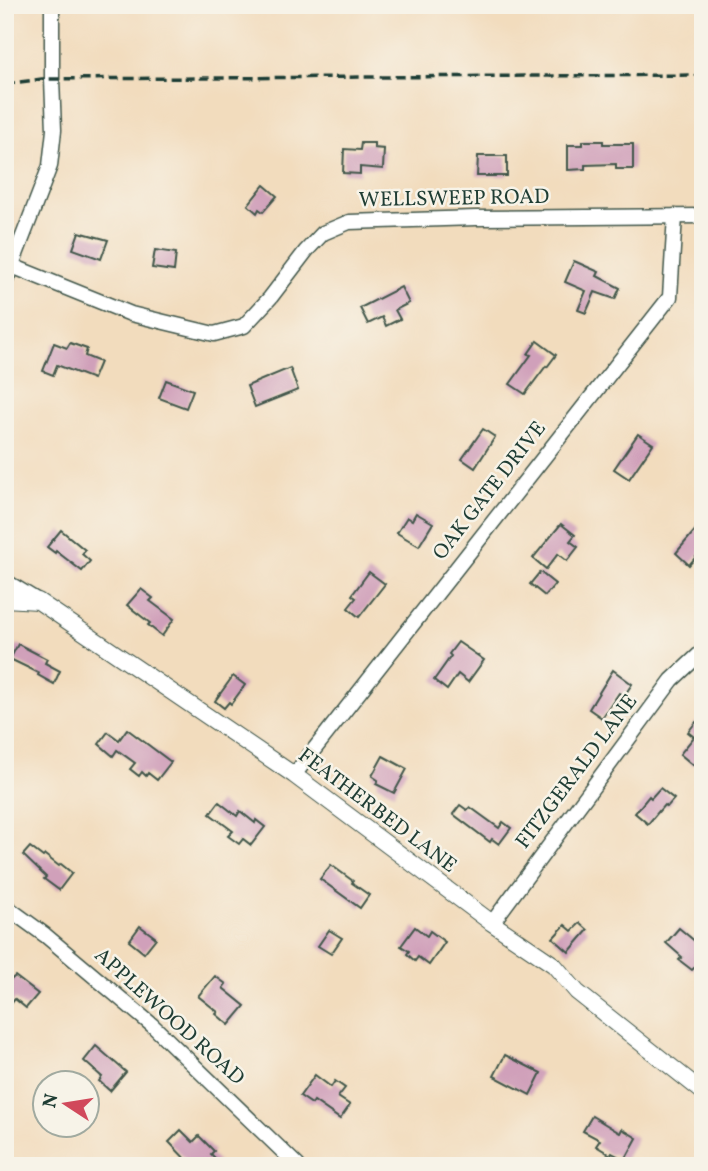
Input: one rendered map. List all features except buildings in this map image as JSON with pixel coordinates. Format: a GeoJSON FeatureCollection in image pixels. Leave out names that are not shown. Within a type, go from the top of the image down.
{"type":"FeatureCollection","features":[{"type":"Feature","properties":{"kind":"street"},"geometry":{"type":"LineString","coordinates":[[5,283],[50,166],[54,130],[52,5]]}},
{"type":"Feature","properties":{"kind":"street","name":"OAK GATE DRIVE"},"geometry":{"type":"LineString","coordinates":[[294,775],[670,297],[675,216]]}},
{"type":"Feature","properties":{"kind":"street","name":"WELLSWEEP ROAD"},"geometry":{"type":"LineString","coordinates":[[12,266],[131,314],[214,334],[244,326],[271,298],[306,251],[324,233],[349,222],[703,216]]}},
{"type":"Feature","properties":{"kind":"street"},"geometry":{"type":"LineString","coordinates":[[5,581],[38,601]]}},
{"type":"Feature","properties":{"kind":"street"},"geometry":{"type":"LineString","coordinates":[[5,599],[38,601]]}},
{"type":"Feature","properties":{"kind":"street","name":"FEATHERBED LANE"},"geometry":{"type":"LineString","coordinates":[[38,601],[294,775],[492,923],[554,965],[577,992],[703,1092]]}},
{"type":"Feature","properties":{"kind":"street","name":"FITZGERALD LANE"},"geometry":{"type":"LineString","coordinates":[[492,923],[672,680],[703,651]]}},
{"type":"Feature","properties":{"kind":"street","name":"APPLEWOOD ROAD"},"geometry":{"type":"LineString","coordinates":[[5,906],[45,935],[152,1025],[298,1166]]}},
{"type":"Feature","properties":{"kind":"railway"},"geometry":{"type":"LineString","coordinates":[[5,84],[42,79],[703,75]]}}]}
